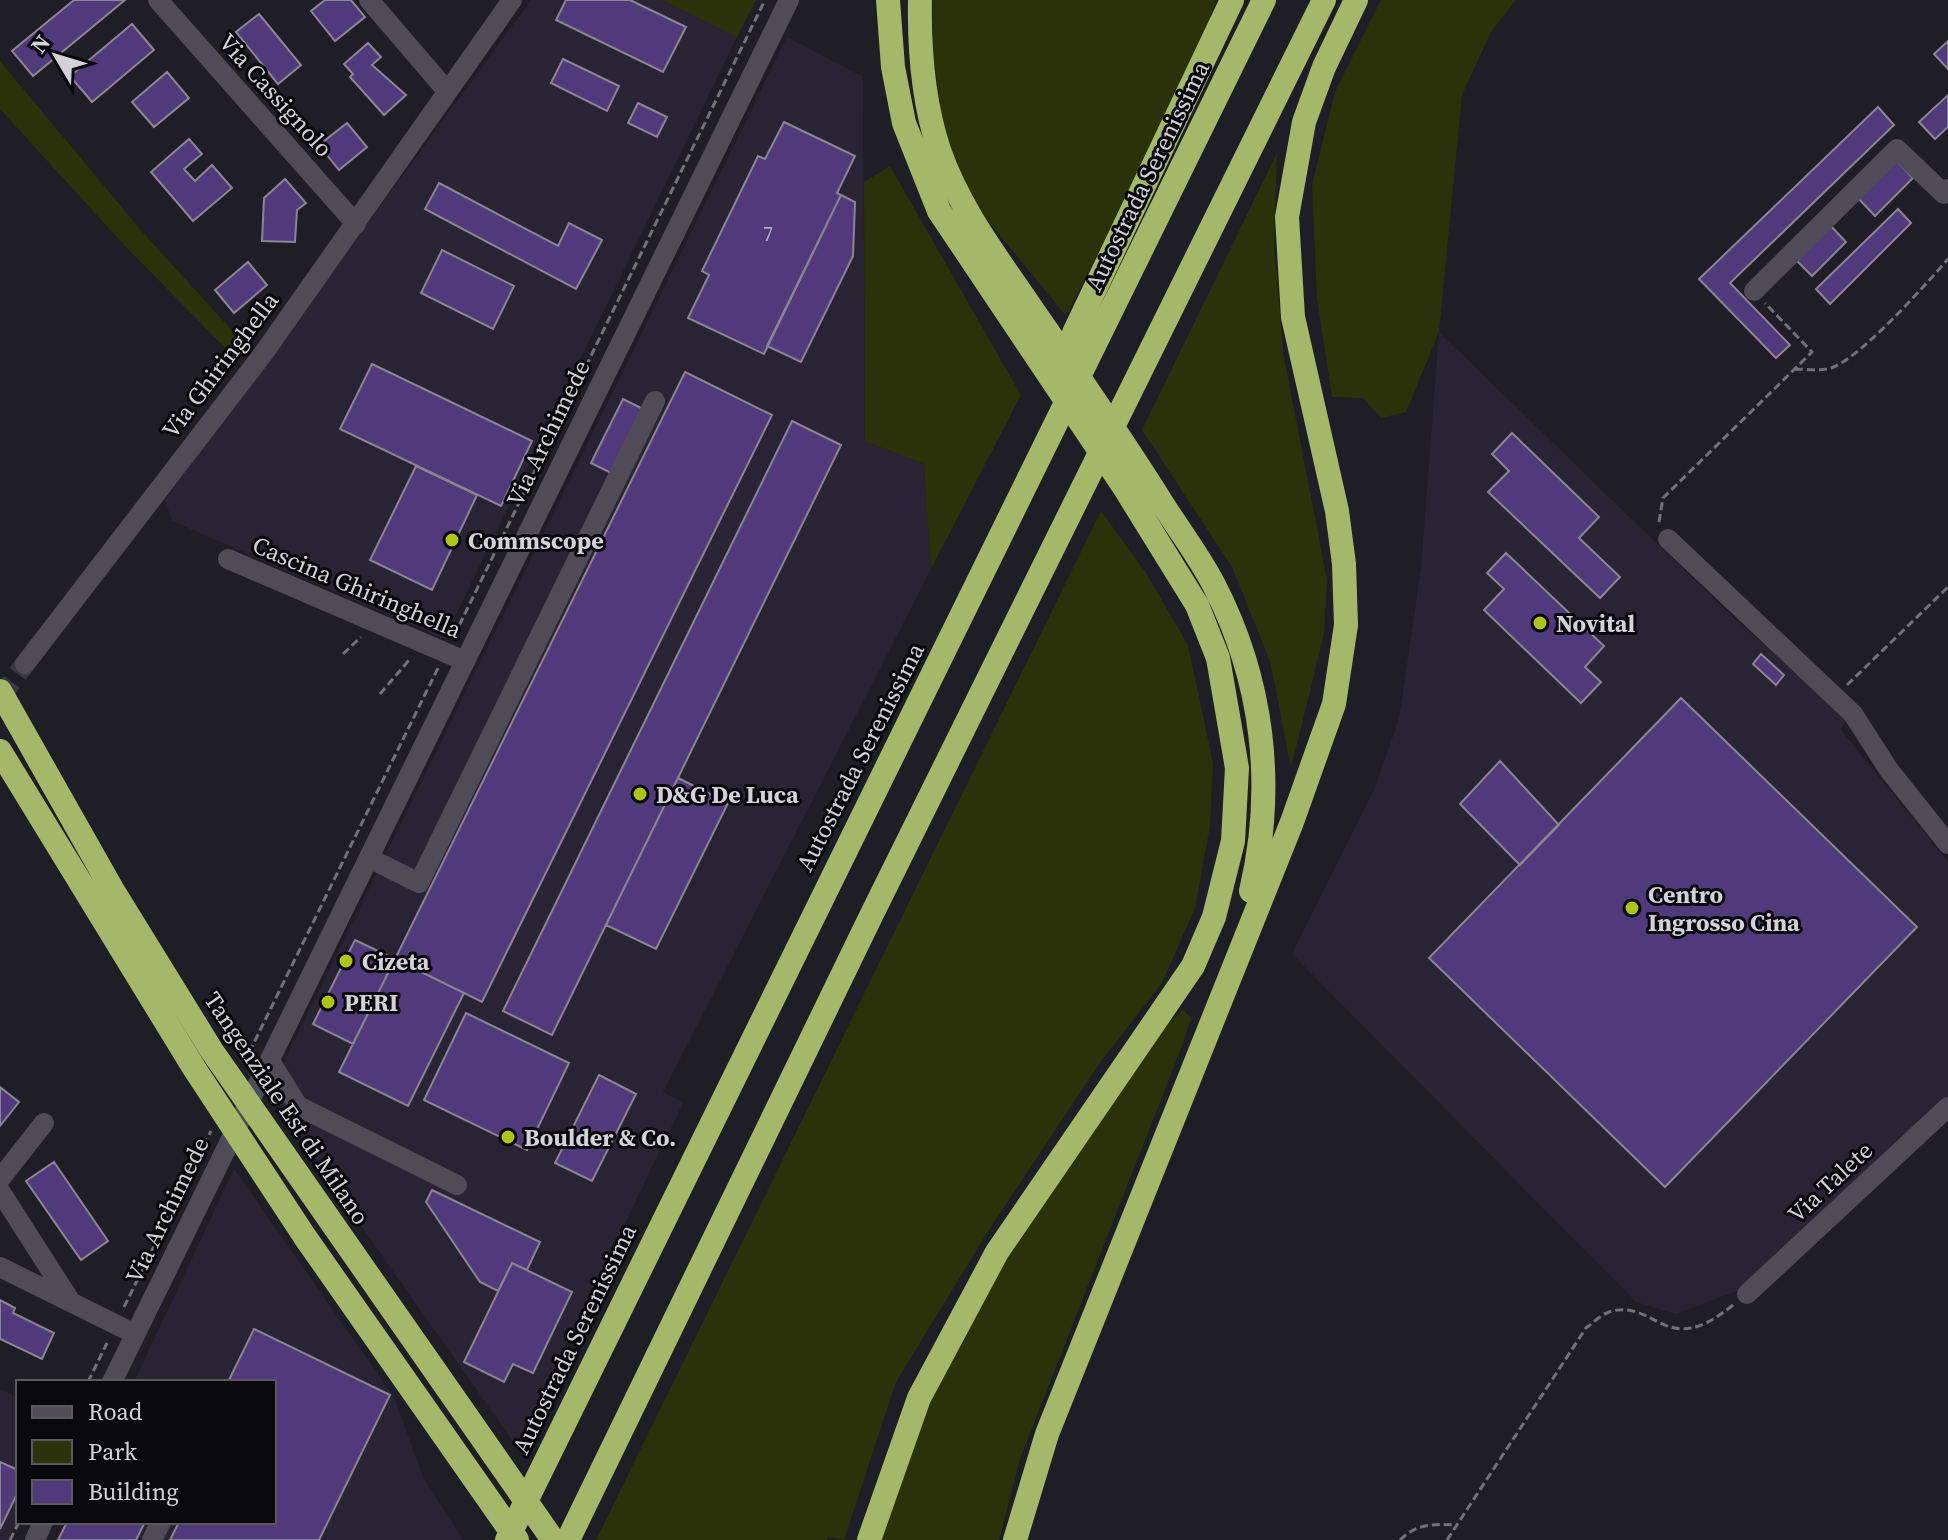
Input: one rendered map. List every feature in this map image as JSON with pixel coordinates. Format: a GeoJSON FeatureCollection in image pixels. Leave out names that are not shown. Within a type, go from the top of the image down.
{"type":"FeatureCollection","features":[{"type":"Feature","properties":{"kind":"highway"},"geometry":{"type":"LineString","coordinates":[[869,1540],[919,1398],[945,1344],[997,1252],[1187,975],[1210,928],[1233,841],[1237,768],[1231,719],[1218,658],[1192,596],[1124,487],[950,230],[921,169],[896,85],[888,0]]}},
{"type":"Feature","properties":{"kind":"highway"},"geometry":{"type":"LineString","coordinates":[[920,0],[927,104],[945,165],[966,213],[1138,464],[1217,591],[1243,653],[1256,704],[1264,775],[1262,833],[1235,959]]}},
{"type":"Feature","properties":{"kind":"highway"},"geometry":{"type":"LineString","coordinates":[[1020,500],[1074,333],[1232,0]]}},
{"type":"Feature","properties":{"kind":"highway","name":"Autostrada Serenissima"},"geometry":{"type":"LineString","coordinates":[[507,1540],[1264,0]]}},
{"type":"Feature","properties":{"kind":"highway"},"geometry":{"type":"LineString","coordinates":[[568,1540],[885,888],[1324,0]]}},
{"type":"Feature","properties":{"kind":"highway"},"geometry":{"type":"LineString","coordinates":[[1015,1540],[1047,1434],[1319,749],[1334,704],[1343,660],[1347,606],[1342,538],[1293,317],[1287,217],[1304,122],[1324,67],[1356,0]]}},
{"type":"Feature","properties":{"kind":"highway","name":"Tangenziale Est di Milano"},"geometry":{"type":"LineString","coordinates":[[0,691],[112,889],[203,1060],[305,1237],[517,1540]]}},
{"type":"Feature","properties":{"kind":"highway","name":"Tangenziale Est di Milano"},"geometry":{"type":"LineString","coordinates":[[0,751],[203,1060],[553,1540]]}},
{"type":"Feature","properties":{"kind":"street","name":"Via Cassignolo"},"geometry":{"type":"LineString","coordinates":[[158,0],[356,224]]}},
{"type":"Feature","properties":{"kind":"street"},"geometry":{"type":"LineString","coordinates":[[369,0],[447,91]]}},
{"type":"Feature","properties":{"kind":"street","name":"Via Ghiringhella"},"geometry":{"type":"LineString","coordinates":[[25,664],[263,354],[512,0]]}},
{"type":"Feature","properties":{"kind":"street","name":"Via Archimede"},"geometry":{"type":"LineString","coordinates":[[116,1380],[135,1334],[789,0]]}},
{"type":"Feature","properties":{"kind":"street"},"geometry":{"type":"LineString","coordinates":[[1754,291],[1897,149],[1944,194],[1948,189]]}},
{"type":"Feature","properties":{"kind":"street"},"geometry":{"type":"LineString","coordinates":[[369,858],[419,883],[655,401]]}},
{"type":"Feature","properties":{"kind":"street"},"geometry":{"type":"LineString","coordinates":[[1668,539],[1836,696],[1948,844]]}},
{"type":"Feature","properties":{"kind":"street","name":"Cascina Ghiringhella"},"geometry":{"type":"LineString","coordinates":[[228,559],[465,661]]}},
{"type":"Feature","properties":{"kind":"street"},"geometry":{"type":"LineString","coordinates":[[270,1061],[298,1106],[457,1185]]}},
{"type":"Feature","properties":{"kind":"street","name":"Via Talete"},"geometry":{"type":"LineString","coordinates":[[1747,1294],[1948,1107]]}},
{"type":"Feature","properties":{"kind":"street"},"geometry":{"type":"LineString","coordinates":[[0,1179],[44,1123]]}},
{"type":"Feature","properties":{"kind":"street"},"geometry":{"type":"LineString","coordinates":[[0,1191],[71,1302]]}},
{"type":"Feature","properties":{"kind":"street"},"geometry":{"type":"LineString","coordinates":[[0,1267],[135,1334]]}},
{"type":"Feature","properties":{"kind":"path"},"geometry":{"type":"LineString","coordinates":[[242,1067],[765,0]]}},
{"type":"Feature","properties":{"kind":"path"},"geometry":{"type":"LineString","coordinates":[[1795,369],[1829,369],[1850,358],[1915,297],[1948,259]]}},
{"type":"Feature","properties":{"kind":"path"},"geometry":{"type":"LineString","coordinates":[[1668,539],[1659,522],[1663,498],[1812,352],[1754,291]]}},
{"type":"Feature","properties":{"kind":"path"},"geometry":{"type":"LineString","coordinates":[[1836,696],[1948,587]]}},
{"type":"Feature","properties":{"kind":"path"},"geometry":{"type":"LineString","coordinates":[[343,654],[376,624]]}},
{"type":"Feature","properties":{"kind":"path"},"geometry":{"type":"LineString","coordinates":[[380,694],[422,644]]}},
{"type":"Feature","properties":{"kind":"path"},"geometry":{"type":"LineString","coordinates":[[89,1380],[214,1124]]}},
{"type":"Feature","properties":{"kind":"path"},"geometry":{"type":"LineString","coordinates":[[1447,1540],[1586,1328],[1611,1311],[1623,1310],[1673,1329],[1687,1329],[1705,1324],[1747,1294]]}},
{"type":"Feature","properties":{"kind":"path"},"geometry":{"type":"LineString","coordinates":[[1400,1540],[1412,1529],[1429,1524],[1457,1525]]}},
{"type":"Feature","properties":{"kind":"shaded area"},"geometry":{"type":"Polygon","coordinates":[[[531,0],[662,0],[737,37],[444,639],[172,521],[165,500],[531,0]]]}},
{"type":"Feature","properties":{"kind":"shaded area"},"geometry":{"type":"Polygon","coordinates":[[[787,37],[863,77],[865,441],[924,464],[931,569],[663,1092],[683,1103],[517,1447],[268,1094],[787,37]]]}},
{"type":"Feature","properties":{"kind":"shaded area","name":"Centro Ingrosso Cina"},"geometry":{"type":"Polygon","coordinates":[[[1439,332],[1720,605],[1848,719],[1840,729],[1948,862],[1948,1100],[1744,1288],[1676,1314],[1636,1302],[1292,954],[1374,790],[1399,719],[1421,569],[1439,332]]]}},
{"type":"Feature","properties":{"kind":"shaded area"},"geometry":{"type":"Polygon","coordinates":[[[234,1169],[394,1397],[423,1477],[463,1540],[58,1540],[66,1524],[276,1524],[276,1380],[135,1380],[234,1169]]]}},
{"type":"Feature","properties":{"kind":"shaded area"},"geometry":{"type":"Polygon","coordinates":[[[0,1389],[16,1397],[16,1524],[8,1540],[0,1540],[0,1389]]]}},
{"type":"Feature","properties":{"kind":"green space"},"geometry":{"type":"Polygon","coordinates":[[[662,0],[756,0],[737,37],[662,0]]]}},
{"type":"Feature","properties":{"kind":"green space"},"geometry":{"type":"Polygon","coordinates":[[[933,0],[1216,0],[1196,61],[1066,316],[967,195],[944,129],[933,54],[933,0]]]}},
{"type":"Feature","properties":{"kind":"green space"},"geometry":{"type":"Polygon","coordinates":[[[1381,0],[1516,0],[1491,32],[1462,95],[1439,332],[1406,412],[1381,418],[1363,398],[1332,397],[1317,298],[1312,185],[1335,92],[1381,0]]]}},
{"type":"Feature","properties":{"kind":"green space"},"geometry":{"type":"Polygon","coordinates":[[[0,61],[146,236],[249,349],[238,361],[125,246],[0,109],[0,61]]]}},
{"type":"Feature","properties":{"kind":"green space"},"geometry":{"type":"Polygon","coordinates":[[[1277,153],[1274,243],[1283,352],[1327,580],[1324,634],[1291,768],[1270,661],[1232,567],[1142,430],[1277,153]]]}},
{"type":"Feature","properties":{"kind":"green space"},"geometry":{"type":"Polygon","coordinates":[[[890,166],[1021,395],[931,569],[924,464],[865,441],[864,182],[890,166]]]}},
{"type":"Feature","properties":{"kind":"green space"},"geometry":{"type":"Polygon","coordinates":[[[1101,511],[1146,573],[1188,645],[1213,763],[1210,826],[1195,908],[1162,983],[1099,1064],[987,1233],[896,1382],[844,1540],[828,1537],[827,1540],[596,1540],[1101,511]]]}},
{"type":"Feature","properties":{"kind":"green space"},"geometry":{"type":"Polygon","coordinates":[[[1183,1010],[1191,1018],[1182,1046],[1021,1456],[999,1540],[877,1540],[941,1373],[1010,1248],[1165,1026],[1183,1010]]]}},
{"type":"Feature","properties":{"kind":"building"},"geometry":{"type":"Polygon","coordinates":[[[74,0],[125,0],[33,76],[12,51],[74,0]]]}},
{"type":"Feature","properties":{"kind":"building"},"geometry":{"type":"Polygon","coordinates":[[[325,0],[351,0],[365,17],[335,41],[311,11],[325,0]]]}},
{"type":"Feature","properties":{"kind":"building"},"geometry":{"type":"Polygon","coordinates":[[[566,0],[630,0],[686,27],[663,72],[556,20],[566,0]]]}},
{"type":"Feature","properties":{"kind":"building"},"geometry":{"type":"Polygon","coordinates":[[[259,14],[301,65],[278,84],[236,32],[259,14]]]}},
{"type":"Feature","properties":{"kind":"building"},"geometry":{"type":"Polygon","coordinates":[[[132,24],[154,50],[92,102],[70,76],[132,24]]]}},
{"type":"Feature","properties":{"kind":"building"},"geometry":{"type":"Polygon","coordinates":[[[1948,41],[1948,69],[1934,54],[1948,41]]]}},
{"type":"Feature","properties":{"kind":"building"},"geometry":{"type":"Polygon","coordinates":[[[368,43],[381,57],[372,65],[406,95],[384,115],[350,77],[353,74],[344,64],[368,43]]]}},
{"type":"Feature","properties":{"kind":"building"},"geometry":{"type":"Polygon","coordinates":[[[563,59],[619,86],[607,111],[551,83],[563,59]]]}},
{"type":"Feature","properties":{"kind":"building"},"geometry":{"type":"Polygon","coordinates":[[[167,72],[189,98],[154,127],[132,102],[167,72]]]}},
{"type":"Feature","properties":{"kind":"building"},"geometry":{"type":"Polygon","coordinates":[[[1948,95],[1948,127],[1935,139],[1919,122],[1948,95]]]}},
{"type":"Feature","properties":{"kind":"building"},"geometry":{"type":"Polygon","coordinates":[[[638,103],[667,117],[657,137],[628,123],[638,103]]]}},
{"type":"Feature","properties":{"kind":"building"},"geometry":{"type":"Polygon","coordinates":[[[1878,107],[1894,125],[1730,283],[1790,345],[1776,358],[1699,279],[1878,107]]]}},
{"type":"Feature","properties":{"kind":"building"},"geometry":{"type":"Polygon","coordinates":[[[784,122],[855,156],[837,193],[841,195],[764,354],[688,318],[709,275],[702,271],[758,156],[765,159],[784,122]]]}},
{"type":"Feature","properties":{"kind":"building"},"geometry":{"type":"Polygon","coordinates":[[[347,123],[367,147],[339,170],[319,145],[347,123]]]}},
{"type":"Feature","properties":{"kind":"building"},"geometry":{"type":"Polygon","coordinates":[[[189,139],[202,154],[184,169],[195,181],[212,165],[232,188],[193,221],[151,172],[189,139]]]}},
{"type":"Feature","properties":{"kind":"building"},"geometry":{"type":"Polygon","coordinates":[[[1895,159],[1913,178],[1875,216],[1857,197],[1895,159]]]}},
{"type":"Feature","properties":{"kind":"building"},"geometry":{"type":"Polygon","coordinates":[[[285,179],[306,203],[297,210],[295,242],[262,241],[264,198],[285,179]]]}},
{"type":"Feature","properties":{"kind":"building"},"geometry":{"type":"Polygon","coordinates":[[[439,183],[558,246],[569,223],[602,240],[576,289],[425,209],[439,183]]]}},
{"type":"Feature","properties":{"kind":"building"},"geometry":{"type":"Polygon","coordinates":[[[841,195],[855,202],[853,256],[801,362],[767,346],[841,195]]]}},
{"type":"Feature","properties":{"kind":"building"},"geometry":{"type":"Polygon","coordinates":[[[1898,209],[1911,223],[1830,304],[1816,289],[1898,209]]]}},
{"type":"Feature","properties":{"kind":"building"},"geometry":{"type":"Polygon","coordinates":[[[1829,224],[1846,242],[1812,276],[1794,258],[1829,224]]]}},
{"type":"Feature","properties":{"kind":"building"},"geometry":{"type":"Polygon","coordinates":[[[442,250],[514,286],[493,329],[421,293],[442,250]]]}},
{"type":"Feature","properties":{"kind":"building"},"geometry":{"type":"Polygon","coordinates":[[[248,262],[267,285],[234,313],[215,290],[248,262]]]}},
{"type":"Feature","properties":{"kind":"building"},"geometry":{"type":"Polygon","coordinates":[[[372,364],[532,441],[501,506],[340,429],[372,364]]]}},
{"type":"Feature","properties":{"kind":"building"},"geometry":{"type":"Polygon","coordinates":[[[685,372],[772,415],[482,1002],[395,959],[685,372]]]}},
{"type":"Feature","properties":{"kind":"building"},"geometry":{"type":"Polygon","coordinates":[[[623,399],[643,409],[611,473],[591,463],[623,399]]]}},
{"type":"Feature","properties":{"kind":"building"},"geometry":{"type":"Polygon","coordinates":[[[792,421],[841,445],[552,1035],[503,1011],[792,421]]]}},
{"type":"Feature","properties":{"kind":"building"},"geometry":{"type":"Polygon","coordinates":[[[1512,433],[1599,517],[1579,538],[1620,577],[1600,598],[1488,492],[1509,471],[1492,454],[1512,433]]]}},
{"type":"Feature","properties":{"kind":"building"},"geometry":{"type":"Polygon","coordinates":[[[416,466],[477,495],[432,590],[370,560],[416,466]]]}},
{"type":"Feature","properties":{"kind":"building"},"geometry":{"type":"Polygon","coordinates":[[[1506,553],[1604,646],[1585,667],[1601,682],[1581,703],[1484,610],[1504,589],[1487,573],[1506,553]]]}},
{"type":"Feature","properties":{"kind":"building"},"geometry":{"type":"Polygon","coordinates":[[[1761,654],[1784,675],[1776,685],[1753,664],[1761,654]]]}},
{"type":"Feature","properties":{"kind":"building"},"geometry":{"type":"Polygon","coordinates":[[[1681,698],[1917,927],[1665,1187],[1429,958],[1681,698]]]}},
{"type":"Feature","properties":{"kind":"building"},"geometry":{"type":"Polygon","coordinates":[[[1500,761],[1559,825],[1520,865],[1460,804],[1500,761]]]}},
{"type":"Feature","properties":{"kind":"building"},"geometry":{"type":"Polygon","coordinates":[[[678,778],[728,803],[656,949],[606,925],[678,778]]]}},
{"type":"Feature","properties":{"kind":"building"},"geometry":{"type":"Polygon","coordinates":[[[355,940],[395,959],[353,1044],[313,1024],[355,940]]]}},
{"type":"Feature","properties":{"kind":"building"},"geometry":{"type":"Polygon","coordinates":[[[395,959],[464,993],[408,1106],[339,1072],[395,959]]]}},
{"type":"Feature","properties":{"kind":"building"},"geometry":{"type":"Polygon","coordinates":[[[466,1013],[569,1063],[527,1150],[424,1100],[466,1013]]]}},
{"type":"Feature","properties":{"kind":"building"},"geometry":{"type":"Polygon","coordinates":[[[599,1075],[636,1094],[592,1181],[555,1163],[599,1075]]]}},
{"type":"Feature","properties":{"kind":"building"},"geometry":{"type":"Polygon","coordinates":[[[0,1087],[19,1102],[0,1126],[0,1087]]]}},
{"type":"Feature","properties":{"kind":"building"},"geometry":{"type":"Polygon","coordinates":[[[54,1162],[108,1241],[81,1260],[26,1181],[54,1162]]]}},
{"type":"Feature","properties":{"kind":"building"},"geometry":{"type":"Polygon","coordinates":[[[432,1190],[540,1242],[527,1270],[512,1263],[498,1291],[480,1282],[426,1202],[432,1190]]]}},
{"type":"Feature","properties":{"kind":"building"},"geometry":{"type":"Polygon","coordinates":[[[512,1263],[572,1292],[533,1373],[513,1364],[504,1382],[464,1362],[512,1263]]]}},
{"type":"Feature","properties":{"kind":"building"},"geometry":{"type":"Polygon","coordinates":[[[0,1300],[15,1308],[13,1313],[54,1333],[42,1359],[0,1339],[0,1300]]]}},
{"type":"Feature","properties":{"kind":"building"},"geometry":{"type":"Polygon","coordinates":[[[254,1329],[390,1395],[319,1540],[170,1540],[178,1524],[276,1524],[276,1380],[229,1380],[254,1329]]]}},
{"type":"Feature","properties":{"kind":"building"},"geometry":{"type":"Polygon","coordinates":[[[0,1462],[16,1469],[16,1496],[0,1529],[0,1462]]]}},
{"type":"Feature","properties":{"kind":"building"},"geometry":{"type":"Polygon","coordinates":[[[66,1524],[144,1524],[136,1540],[58,1540],[66,1524]]]}},
{"type":"Feature","properties":{"kind":"tunnel"},"geometry":{"type":"LineString","coordinates":[[0,698],[25,664]]}},
{"type":"Feature","properties":{"kind":"place","name":"Commscope"},"geometry":{"type":"Point","coordinates":[452,540]}},
{"type":"Feature","properties":{"kind":"place","name":"Novital"},"geometry":{"type":"Point","coordinates":[1540,623]}},
{"type":"Feature","properties":{"kind":"place","name":"D&G De Luca"},"geometry":{"type":"Point","coordinates":[640,794]}},
{"type":"Feature","properties":{"kind":"place","name":"Centro Ingrosso Cina"},"geometry":{"type":"Point","coordinates":[1632,908]}},
{"type":"Feature","properties":{"kind":"place","name":"Cizeta"},"geometry":{"type":"Point","coordinates":[346,961]}},
{"type":"Feature","properties":{"kind":"place","name":"PERI"},"geometry":{"type":"Point","coordinates":[328,1002]}},
{"type":"Feature","properties":{"kind":"place","name":"Boulder & Co."},"geometry":{"type":"Point","coordinates":[508,1137]}}]}
